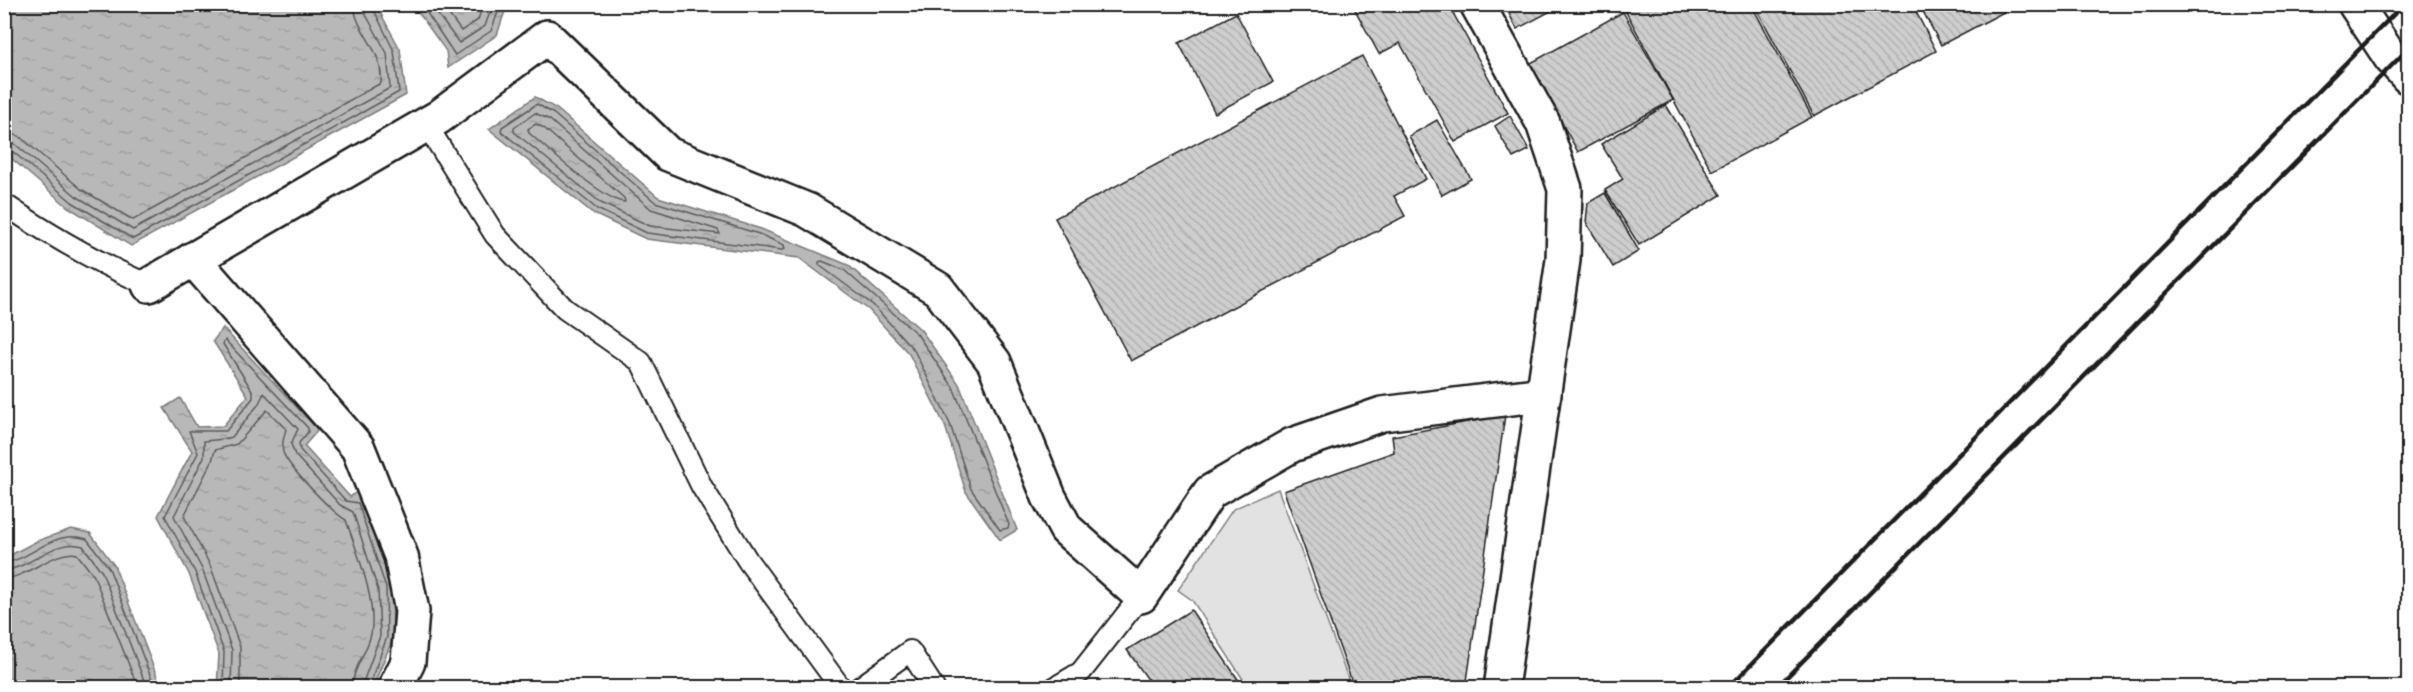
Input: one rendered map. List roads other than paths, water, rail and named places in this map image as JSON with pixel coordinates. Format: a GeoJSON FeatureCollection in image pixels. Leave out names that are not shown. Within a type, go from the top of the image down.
{"type":"FeatureCollection","features":[{"type":"Feature","properties":{"kind":"street"},"geometry":{"type":"LineString","coordinates":[[1477,4],[1543,123],[1565,189],[1563,260],[1501,687]]}},
{"type":"Feature","properties":{"kind":"street"},"geometry":{"type":"LineString","coordinates":[[2355,4],[2391,58],[2409,77]]}},
{"type":"Feature","properties":{"kind":"street"},"geometry":{"type":"LineString","coordinates":[[149,285],[426,124],[547,37],[668,153],[807,210],[938,289],[994,362],[1049,497],[1066,529],[1141,596],[1210,492],[1292,445],[1382,414],[1544,394]]}},
{"type":"Feature","properties":{"kind":"street"},"geometry":{"type":"LineString","coordinates":[[193,259],[358,448],[401,556],[412,611],[408,662],[395,687]]}},
{"type":"Feature","properties":{"kind":"lane"},"geometry":{"type":"LineString","coordinates":[[426,124],[495,235],[565,309],[641,362],[702,487],[748,561],[841,687]]}},
{"type":"Feature","properties":{"kind":"lane"},"geometry":{"type":"LineString","coordinates":[[4,204],[52,237],[115,271],[149,285]]}},
{"type":"Feature","properties":{"kind":"lane"},"geometry":{"type":"LineString","coordinates":[[1054,687],[1081,672],[1141,596]]}},
{"type":"Feature","properties":{"kind":"lane"},"geometry":{"type":"LineString","coordinates":[[859,687],[910,651],[934,687]]}},
{"type":"Feature","properties":{"kind":"water"},"geometry":{"type":"Polygon","coordinates":[[[5,4],[376,5],[400,49],[406,95],[131,246],[68,207],[5,153],[5,4]]]}},
{"type":"Feature","properties":{"kind":"water"},"geometry":{"type":"Polygon","coordinates":[[[413,5],[507,5],[497,35],[448,68],[446,51],[413,5]]]}},
{"type":"Feature","properties":{"kind":"water"},"geometry":{"type":"Polygon","coordinates":[[[535,97],[557,109],[658,197],[761,229],[848,265],[921,330],[959,384],[1017,530],[1000,540],[966,492],[945,426],[909,354],[869,310],[799,258],[646,239],[594,214],[489,129],[535,97]]]}},
{"type":"Feature","properties":{"kind":"water"},"geometry":{"type":"Polygon","coordinates":[[[223,328],[318,430],[304,446],[350,497],[360,489],[392,587],[393,638],[373,687],[217,687],[219,654],[189,574],[158,516],[192,451],[164,408],[180,398],[197,427],[223,426],[248,396],[213,341],[223,328]]]}},
{"type":"Feature","properties":{"kind":"water"},"geometry":{"type":"Polygon","coordinates":[[[71,529],[90,533],[114,565],[161,687],[5,687],[5,558],[37,541],[71,529]]]}},
{"type":"Feature","properties":{"kind":"railway"},"geometry":{"type":"LineString","coordinates":[[1728,688],[2404,4]]}},
{"type":"Feature","properties":{"kind":"railway"},"geometry":{"type":"LineString","coordinates":[[1776,688],[2408,49]]}}]}
